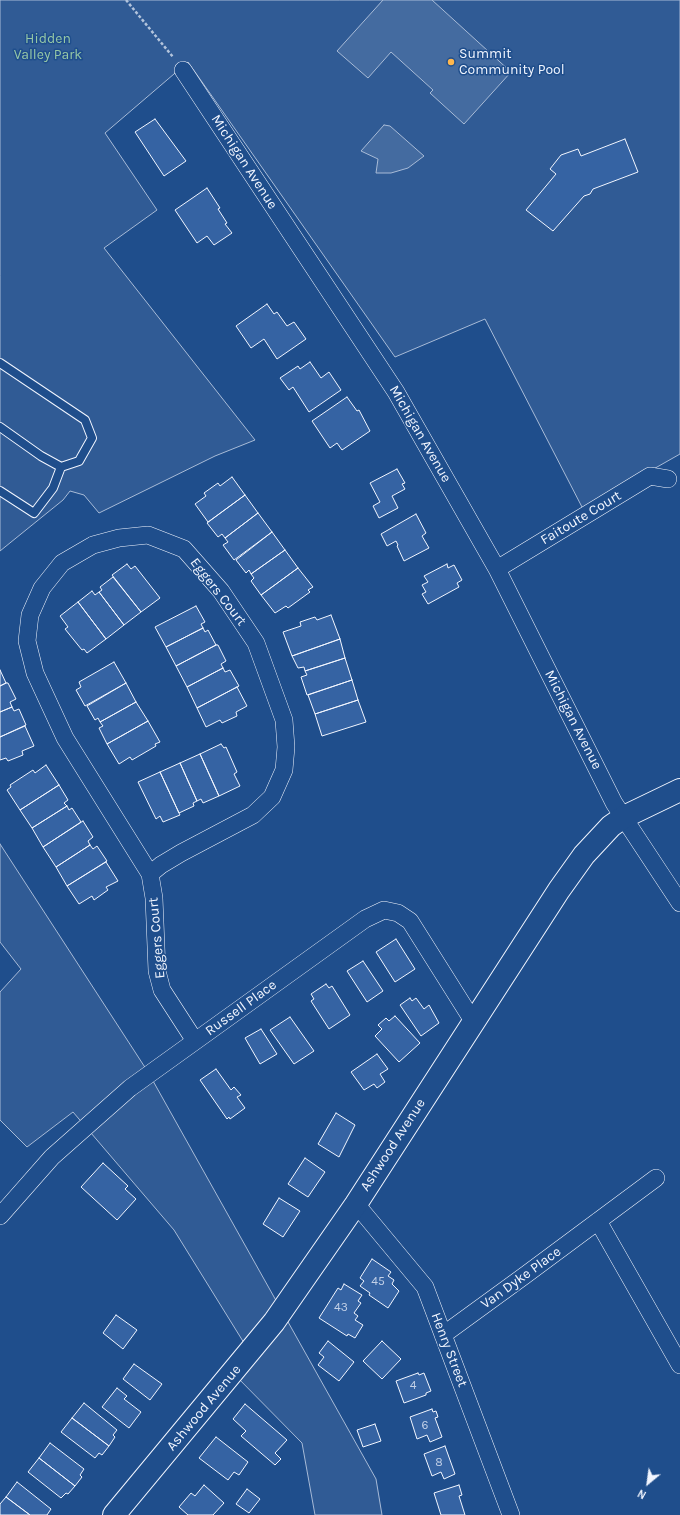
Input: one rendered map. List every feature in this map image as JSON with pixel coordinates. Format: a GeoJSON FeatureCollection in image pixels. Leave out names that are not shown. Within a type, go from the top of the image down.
{"type":"FeatureCollection","features":[{"type":"Feature","properties":{"kind":"street","name":"Michigan Avenue"},"geometry":{"type":"LineString","coordinates":[[183,70],[396,392],[497,569],[614,803],[680,903]]}},
{"type":"Feature","properties":{"kind":"street","name":"Faitoute Court"},"geometry":{"type":"LineString","coordinates":[[497,569],[650,476],[668,479]]}},
{"type":"Feature","properties":{"kind":"street","name":"Eggers Court"},"geometry":{"type":"LineString","coordinates":[[150,874],[161,865],[181,853],[253,815],[272,797],[284,770],[286,747],[284,720],[256,643],[221,591],[184,549],[148,535],[119,538],[92,545],[62,563],[42,588],[30,615],[27,641],[35,673],[65,738],[150,874],[154,898],[157,971],[162,990],[195,1041]]}},
{"type":"Feature","properties":{"kind":"street","name":"Ashwood Avenue"},"geometry":{"type":"LineString","coordinates":[[114,1515],[274,1322],[356,1204],[473,1021],[580,861],[611,826],[624,817],[680,790]]}},
{"type":"Feature","properties":{"kind":"street","name":"Russell Place"},"geometry":{"type":"LineString","coordinates":[[0,1216],[58,1152],[130,1088],[365,919],[384,910],[398,913],[410,921],[473,1021]]}},
{"type":"Feature","properties":{"kind":"street","name":"Van Dyke Place"},"geometry":{"type":"LineString","coordinates":[[443,1335],[656,1178]]}},
{"type":"Feature","properties":{"kind":"street","name":"Henry Street"},"geometry":{"type":"LineString","coordinates":[[356,1204],[425,1287],[510,1515]]}},
{"type":"Feature","properties":{"kind":"street"},"geometry":{"type":"LineString","coordinates":[[598,1221],[680,1365]]}},
{"type":"Feature","properties":{"kind":"lane"},"geometry":{"type":"LineString","coordinates":[[0,363],[85,420],[92,438],[79,461],[61,467],[41,456],[0,427]]}},
{"type":"Feature","properties":{"kind":"lane"},"geometry":{"type":"LineString","coordinates":[[0,491],[34,513],[53,488],[61,467]]}},
{"type":"Feature","properties":{"kind":"path"},"geometry":{"type":"LineString","coordinates":[[126,0],[183,70]]}},
{"type":"Feature","properties":{"kind":"shaded area"},"geometry":{"type":"Polygon","coordinates":[[[0,0],[680,0],[680,454],[583,509],[485,319],[395,357],[188,62],[105,133],[157,210],[104,248],[255,440],[215,456],[99,513],[84,495],[70,491],[63,500],[0,551],[0,0]]]}},
{"type":"Feature","properties":{"kind":"shaded area","name":"Summit Community Pool"},"geometry":{"type":"Polygon","coordinates":[[[383,0],[432,0],[511,72],[464,124],[430,93],[433,90],[391,52],[368,78],[337,51],[383,0]]]}},
{"type":"Feature","properties":{"kind":"shaded area"},"geometry":{"type":"Polygon","coordinates":[[[384,125],[390,126],[424,156],[408,168],[391,173],[376,173],[378,159],[361,151],[384,125]]]}},
{"type":"Feature","properties":{"kind":"shaded area"},"geometry":{"type":"Polygon","coordinates":[[[0,844],[148,1072],[376,1479],[382,1515],[315,1515],[302,1443],[231,1371],[249,1351],[174,1230],[73,1112],[27,1147],[0,1120],[0,992],[21,969],[0,942],[0,844]]]}},
{"type":"Feature","properties":{"kind":"building"},"geometry":{"type":"Polygon","coordinates":[[[155,119],[186,161],[164,176],[135,132],[155,119]]]}},
{"type":"Feature","properties":{"kind":"building"},"geometry":{"type":"Polygon","coordinates":[[[625,139],[638,172],[593,189],[590,194],[584,196],[553,231],[526,210],[556,174],[550,169],[561,155],[578,149],[581,156],[625,139]]]}},
{"type":"Feature","properties":{"kind":"building"},"geometry":{"type":"Polygon","coordinates":[[[207,188],[220,208],[218,209],[227,223],[225,224],[232,233],[214,245],[207,236],[197,243],[175,210],[207,188]]]}},
{"type":"Feature","properties":{"kind":"building"},"geometry":{"type":"Polygon","coordinates":[[[267,304],[274,314],[277,312],[287,326],[294,322],[306,339],[277,359],[264,339],[251,348],[236,326],[267,304]]]}},
{"type":"Feature","properties":{"kind":"building"},"geometry":{"type":"Polygon","coordinates":[[[310,362],[321,378],[329,372],[341,390],[309,412],[293,387],[289,390],[280,378],[298,366],[300,369],[310,362]]]}},
{"type":"Feature","properties":{"kind":"building"},"geometry":{"type":"Polygon","coordinates":[[[347,397],[357,411],[359,410],[370,431],[342,450],[337,443],[330,448],[312,421],[347,397]]]}},
{"type":"Feature","properties":{"kind":"building"},"geometry":{"type":"Polygon","coordinates":[[[397,469],[405,483],[402,484],[405,489],[392,496],[398,508],[379,518],[373,506],[380,502],[370,483],[397,469]]]}},
{"type":"Feature","properties":{"kind":"building"},"geometry":{"type":"Polygon","coordinates":[[[232,477],[245,495],[208,522],[195,504],[206,496],[204,493],[218,483],[220,486],[232,477]]]}},
{"type":"Feature","properties":{"kind":"building"},"geometry":{"type":"Polygon","coordinates":[[[245,495],[258,513],[225,538],[222,534],[218,537],[207,523],[245,495]]]}},
{"type":"Feature","properties":{"kind":"building"},"geometry":{"type":"Polygon","coordinates":[[[258,513],[272,532],[234,560],[223,545],[228,542],[225,538],[258,513]]]}},
{"type":"Feature","properties":{"kind":"building"},"geometry":{"type":"Polygon","coordinates":[[[416,514],[426,533],[422,536],[429,548],[404,561],[396,541],[387,546],[381,534],[416,514]]]}},
{"type":"Feature","properties":{"kind":"building"},"geometry":{"type":"Polygon","coordinates":[[[272,532],[285,550],[251,574],[249,570],[246,573],[236,560],[272,532]]]}},
{"type":"Feature","properties":{"kind":"building"},"geometry":{"type":"Polygon","coordinates":[[[285,550],[298,568],[261,595],[251,581],[254,578],[251,574],[285,550]]]}},
{"type":"Feature","properties":{"kind":"building"},"geometry":{"type":"Polygon","coordinates":[[[127,564],[131,569],[135,566],[160,598],[141,612],[112,575],[127,564]]]}},
{"type":"Feature","properties":{"kind":"building"},"geometry":{"type":"Polygon","coordinates":[[[447,564],[448,568],[454,565],[462,580],[457,583],[459,587],[428,604],[422,594],[426,592],[422,585],[428,582],[424,576],[447,564]]]}},
{"type":"Feature","properties":{"kind":"building"},"geometry":{"type":"Polygon","coordinates":[[[298,568],[313,587],[308,590],[310,592],[288,608],[286,606],[275,613],[261,595],[298,568]]]}},
{"type":"Feature","properties":{"kind":"building"},"geometry":{"type":"Polygon","coordinates":[[[113,577],[141,612],[124,625],[99,592],[102,590],[100,587],[113,577]]]}},
{"type":"Feature","properties":{"kind":"building"},"geometry":{"type":"Polygon","coordinates":[[[92,591],[95,595],[99,592],[124,625],[106,639],[78,602],[92,591]]]}},
{"type":"Feature","properties":{"kind":"building"},"geometry":{"type":"Polygon","coordinates":[[[78,602],[106,639],[87,653],[84,649],[82,650],[65,629],[68,627],[60,616],[78,602]]]}},
{"type":"Feature","properties":{"kind":"building"},"geometry":{"type":"Polygon","coordinates":[[[196,606],[205,622],[201,624],[203,628],[166,647],[155,627],[196,606]]]}},
{"type":"Feature","properties":{"kind":"building"},"geometry":{"type":"Polygon","coordinates":[[[331,615],[340,639],[292,656],[283,632],[301,626],[300,622],[315,617],[317,620],[331,615]]]}},
{"type":"Feature","properties":{"kind":"building"},"geometry":{"type":"Polygon","coordinates":[[[203,628],[205,632],[208,630],[216,645],[176,666],[166,647],[203,628]]]}},
{"type":"Feature","properties":{"kind":"building"},"geometry":{"type":"Polygon","coordinates":[[[340,639],[345,658],[305,671],[304,667],[298,668],[292,656],[340,639]]]}},
{"type":"Feature","properties":{"kind":"building"},"geometry":{"type":"Polygon","coordinates":[[[218,645],[226,661],[221,664],[223,668],[187,687],[176,666],[218,645]]]}},
{"type":"Feature","properties":{"kind":"building"},"geometry":{"type":"Polygon","coordinates":[[[345,658],[352,680],[307,695],[301,677],[307,675],[305,671],[345,658]]]}},
{"type":"Feature","properties":{"kind":"building"},"geometry":{"type":"Polygon","coordinates":[[[114,662],[126,683],[85,706],[76,690],[81,687],[79,682],[114,662]]]}},
{"type":"Feature","properties":{"kind":"building"},"geometry":{"type":"Polygon","coordinates":[[[223,668],[225,672],[230,670],[239,686],[197,708],[187,687],[223,668]]]}},
{"type":"Feature","properties":{"kind":"building"},"geometry":{"type":"Polygon","coordinates":[[[0,670],[6,683],[0,686],[0,670]]]}},
{"type":"Feature","properties":{"kind":"building"},"geometry":{"type":"Polygon","coordinates":[[[352,680],[358,700],[315,714],[308,695],[352,680]]]}},
{"type":"Feature","properties":{"kind":"building"},"geometry":{"type":"Polygon","coordinates":[[[8,683],[16,699],[10,702],[12,707],[0,712],[0,686],[8,683]]]}},
{"type":"Feature","properties":{"kind":"building"},"geometry":{"type":"Polygon","coordinates":[[[126,683],[136,702],[100,722],[98,718],[95,720],[87,706],[126,683]]]}},
{"type":"Feature","properties":{"kind":"building"},"geometry":{"type":"Polygon","coordinates":[[[237,687],[247,706],[236,712],[237,716],[222,723],[220,720],[206,727],[197,708],[237,687]]]}},
{"type":"Feature","properties":{"kind":"building"},"geometry":{"type":"Polygon","coordinates":[[[358,700],[366,722],[322,736],[315,714],[358,700]]]}},
{"type":"Feature","properties":{"kind":"building"},"geometry":{"type":"Polygon","coordinates":[[[136,702],[148,721],[107,744],[99,728],[103,726],[100,722],[136,702]]]}},
{"type":"Feature","properties":{"kind":"building"},"geometry":{"type":"Polygon","coordinates":[[[12,707],[14,711],[19,709],[26,725],[0,737],[0,712],[12,707]]]}},
{"type":"Feature","properties":{"kind":"building"},"geometry":{"type":"Polygon","coordinates":[[[148,721],[160,742],[155,744],[156,746],[132,760],[130,757],[119,764],[107,744],[148,721]]]}},
{"type":"Feature","properties":{"kind":"building"},"geometry":{"type":"Polygon","coordinates":[[[25,726],[34,746],[22,751],[23,755],[8,761],[6,758],[0,760],[0,737],[25,726]]]}},
{"type":"Feature","properties":{"kind":"building"},"geometry":{"type":"Polygon","coordinates":[[[221,744],[224,748],[226,747],[237,772],[234,774],[240,786],[219,796],[200,754],[221,744]]]}},
{"type":"Feature","properties":{"kind":"building"},"geometry":{"type":"Polygon","coordinates":[[[200,754],[219,796],[203,803],[201,799],[197,801],[180,763],[200,754]]]}},
{"type":"Feature","properties":{"kind":"building"},"geometry":{"type":"Polygon","coordinates":[[[180,763],[197,801],[193,803],[194,806],[179,813],[160,772],[180,763]]]}},
{"type":"Feature","properties":{"kind":"building"},"geometry":{"type":"Polygon","coordinates":[[[46,765],[59,785],[20,810],[7,790],[11,787],[10,785],[33,770],[35,773],[46,765]]]}},
{"type":"Feature","properties":{"kind":"building"},"geometry":{"type":"Polygon","coordinates":[[[160,772],[180,815],[163,822],[160,816],[156,819],[138,782],[160,772]]]}},
{"type":"Feature","properties":{"kind":"building"},"geometry":{"type":"Polygon","coordinates":[[[59,785],[68,800],[64,803],[67,806],[32,828],[20,810],[59,785]]]}},
{"type":"Feature","properties":{"kind":"building"},"geometry":{"type":"Polygon","coordinates":[[[67,806],[69,810],[72,808],[81,822],[43,847],[32,828],[67,806]]]}},
{"type":"Feature","properties":{"kind":"building"},"geometry":{"type":"Polygon","coordinates":[[[83,821],[93,837],[88,841],[90,845],[56,867],[43,847],[83,821]]]}},
{"type":"Feature","properties":{"kind":"building"},"geometry":{"type":"Polygon","coordinates":[[[90,845],[93,849],[97,846],[107,861],[67,886],[56,867],[90,845]]]}},
{"type":"Feature","properties":{"kind":"building"},"geometry":{"type":"Polygon","coordinates":[[[106,862],[118,881],[106,887],[108,890],[94,900],[92,896],[79,904],[67,886],[106,862]]]}},
{"type":"Feature","properties":{"kind":"building"},"geometry":{"type":"Polygon","coordinates":[[[396,939],[415,969],[395,982],[376,952],[396,939]]]}},
{"type":"Feature","properties":{"kind":"building"},"geometry":{"type":"Polygon","coordinates":[[[363,961],[383,991],[367,1002],[347,971],[363,961]]]}},
{"type":"Feature","properties":{"kind":"building"},"geometry":{"type":"Polygon","coordinates":[[[326,984],[329,988],[332,986],[350,1015],[329,1029],[311,1001],[314,999],[311,994],[326,984]]]}},
{"type":"Feature","properties":{"kind":"building"},"geometry":{"type":"Polygon","coordinates":[[[410,998],[412,1001],[416,998],[424,1009],[429,1005],[439,1023],[421,1036],[400,1005],[410,998]]]}},
{"type":"Feature","properties":{"kind":"building"},"geometry":{"type":"Polygon","coordinates":[[[395,1016],[420,1043],[399,1062],[375,1036],[382,1029],[378,1025],[386,1018],[389,1021],[395,1016]]]}},
{"type":"Feature","properties":{"kind":"building"},"geometry":{"type":"Polygon","coordinates":[[[290,1017],[314,1051],[294,1064],[270,1030],[290,1017]]]}},
{"type":"Feature","properties":{"kind":"building"},"geometry":{"type":"Polygon","coordinates":[[[261,1029],[277,1054],[260,1064],[245,1038],[261,1029]]]}},
{"type":"Feature","properties":{"kind":"building"},"geometry":{"type":"Polygon","coordinates":[[[377,1054],[388,1069],[380,1074],[385,1082],[377,1088],[374,1084],[364,1090],[351,1072],[377,1054]]]}},
{"type":"Feature","properties":{"kind":"building"},"geometry":{"type":"Polygon","coordinates":[[[216,1069],[231,1090],[234,1087],[241,1095],[237,1097],[245,1108],[230,1119],[229,1117],[227,1119],[200,1080],[216,1069]]]}},
{"type":"Feature","properties":{"kind":"building"},"geometry":{"type":"Polygon","coordinates":[[[336,1113],[355,1125],[339,1157],[318,1144],[336,1113]]]}},
{"type":"Feature","properties":{"kind":"building"},"geometry":{"type":"Polygon","coordinates":[[[305,1158],[325,1172],[308,1197],[288,1184],[305,1158]]]}},
{"type":"Feature","properties":{"kind":"building"},"geometry":{"type":"Polygon","coordinates":[[[103,1163],[128,1186],[125,1189],[136,1199],[117,1220],[81,1187],[103,1163]]]}},
{"type":"Feature","properties":{"kind":"building"},"geometry":{"type":"Polygon","coordinates":[[[279,1198],[300,1211],[283,1237],[263,1224],[279,1198]]]}},
{"type":"Feature","properties":{"kind":"building"},"geometry":{"type":"Polygon","coordinates":[[[372,1259],[391,1272],[388,1276],[394,1280],[392,1284],[399,1291],[388,1308],[369,1295],[370,1293],[360,1286],[364,1281],[360,1278],[372,1259]]]}},
{"type":"Feature","properties":{"kind":"building"},"geometry":{"type":"Polygon","coordinates":[[[344,1284],[362,1295],[358,1301],[361,1303],[354,1313],[358,1316],[355,1320],[363,1325],[355,1338],[348,1334],[347,1336],[319,1318],[338,1288],[341,1290],[344,1284]]]}},
{"type":"Feature","properties":{"kind":"building"},"geometry":{"type":"Polygon","coordinates":[[[116,1315],[137,1330],[123,1349],[103,1333],[116,1315]]]}},
{"type":"Feature","properties":{"kind":"building"},"geometry":{"type":"Polygon","coordinates":[[[328,1341],[354,1362],[339,1381],[318,1365],[324,1357],[319,1353],[328,1341]]]}},
{"type":"Feature","properties":{"kind":"building"},"geometry":{"type":"Polygon","coordinates":[[[382,1341],[401,1359],[382,1379],[363,1361],[382,1341]]]}},
{"type":"Feature","properties":{"kind":"building"},"geometry":{"type":"Polygon","coordinates":[[[134,1364],[162,1384],[150,1400],[123,1379],[134,1364]]]}},
{"type":"Feature","properties":{"kind":"building"},"geometry":{"type":"Polygon","coordinates":[[[418,1373],[419,1375],[424,1373],[431,1391],[426,1393],[426,1395],[404,1403],[396,1381],[418,1373]]]}},
{"type":"Feature","properties":{"kind":"building"},"geometry":{"type":"Polygon","coordinates":[[[117,1388],[127,1396],[124,1399],[141,1412],[129,1428],[102,1407],[117,1388]]]}},
{"type":"Feature","properties":{"kind":"building"},"geometry":{"type":"Polygon","coordinates":[[[84,1403],[117,1430],[113,1435],[115,1437],[109,1446],[72,1418],[84,1403]]]}},
{"type":"Feature","properties":{"kind":"building"},"geometry":{"type":"Polygon","coordinates":[[[245,1404],[287,1440],[275,1453],[281,1459],[275,1465],[241,1436],[246,1431],[233,1419],[245,1404]]]}},
{"type":"Feature","properties":{"kind":"building"},"geometry":{"type":"Polygon","coordinates":[[[432,1409],[433,1412],[436,1411],[438,1417],[435,1418],[442,1437],[430,1442],[427,1435],[417,1439],[410,1417],[432,1409]]]}},
{"type":"Feature","properties":{"kind":"building"},"geometry":{"type":"Polygon","coordinates":[[[72,1418],[109,1446],[102,1455],[99,1453],[95,1458],[61,1432],[72,1418]]]}},
{"type":"Feature","properties":{"kind":"building"},"geometry":{"type":"Polygon","coordinates":[[[375,1424],[381,1441],[363,1447],[357,1430],[375,1424]]]}},
{"type":"Feature","properties":{"kind":"building"},"geometry":{"type":"Polygon","coordinates":[[[216,1437],[248,1462],[239,1475],[234,1472],[228,1480],[199,1458],[216,1437]]]}},
{"type":"Feature","properties":{"kind":"building"},"geometry":{"type":"Polygon","coordinates":[[[50,1443],[84,1469],[80,1475],[82,1477],[75,1486],[39,1458],[50,1443]]]}},
{"type":"Feature","properties":{"kind":"building"},"geometry":{"type":"Polygon","coordinates":[[[445,1446],[455,1474],[444,1479],[441,1472],[432,1476],[424,1454],[445,1446]]]}},
{"type":"Feature","properties":{"kind":"building"},"geometry":{"type":"Polygon","coordinates":[[[39,1458],[75,1486],[68,1494],[66,1493],[61,1498],[28,1472],[39,1458]]]}},
{"type":"Feature","properties":{"kind":"building"},"geometry":{"type":"Polygon","coordinates":[[[17,1482],[51,1509],[47,1515],[30,1515],[6,1497],[17,1482]]]}},
{"type":"Feature","properties":{"kind":"building"},"geometry":{"type":"Polygon","coordinates":[[[204,1485],[224,1503],[213,1515],[188,1515],[179,1507],[191,1493],[195,1496],[204,1485]]]}},
{"type":"Feature","properties":{"kind":"building"},"geometry":{"type":"Polygon","coordinates":[[[459,1485],[462,1495],[459,1496],[465,1515],[441,1515],[434,1493],[459,1485]]]}},
{"type":"Feature","properties":{"kind":"building"},"geometry":{"type":"Polygon","coordinates":[[[247,1489],[260,1499],[249,1513],[236,1504],[247,1489]]]}},
{"type":"Feature","properties":{"kind":"building"},"geometry":{"type":"Polygon","coordinates":[[[6,1497],[30,1515],[0,1515],[0,1504],[6,1497]]]}},
{"type":"Feature","properties":{"kind":"place","name":"Summit Community Pool"},"geometry":{"type":"Point","coordinates":[451,62]}},
{"type":"Feature","properties":{"kind":"park label","name":"Hidden Valley Park"},"geometry":{"type":"Point","coordinates":[48,48]}}]}
